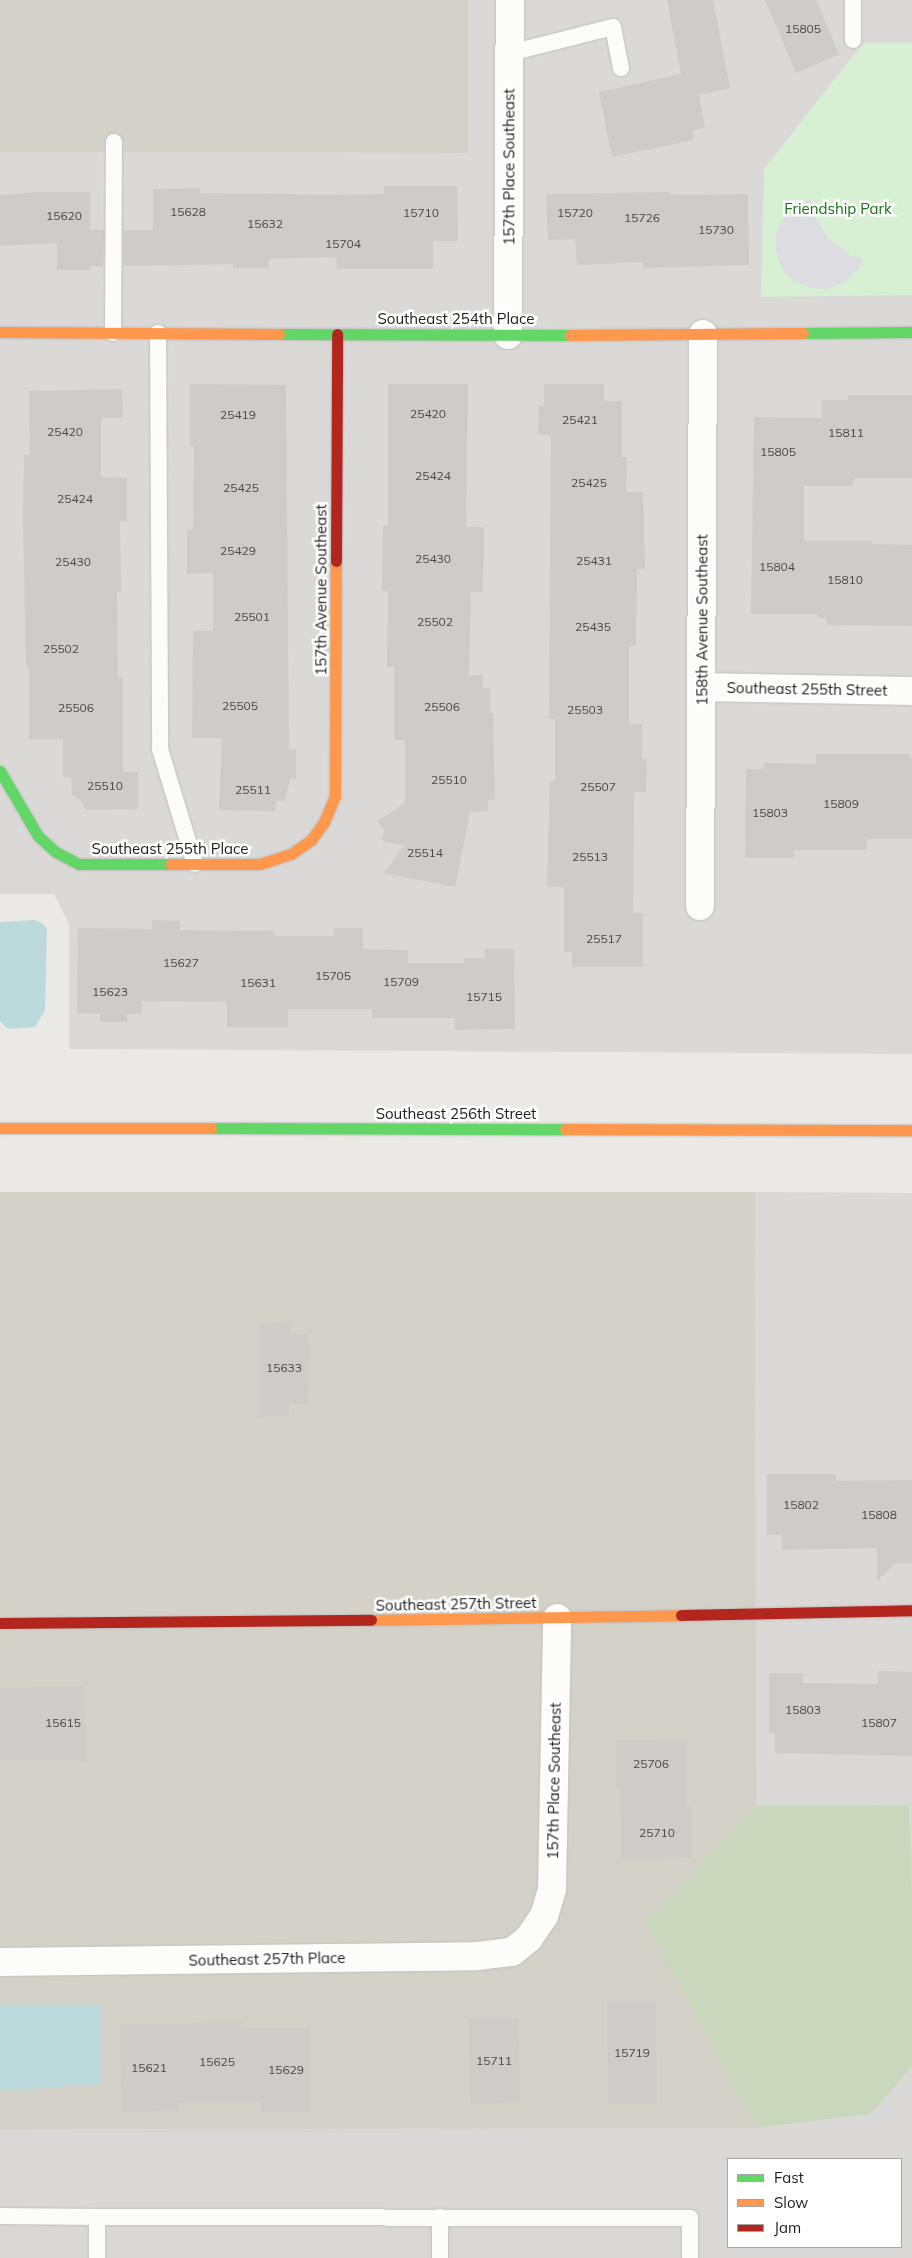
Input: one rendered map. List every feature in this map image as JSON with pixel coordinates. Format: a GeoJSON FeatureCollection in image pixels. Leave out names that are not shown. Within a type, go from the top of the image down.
{"type":"FeatureCollection","features":[{"type":"Feature","properties":{"kind":"street","name":"157th Place Southeast"},"geometry":{"type":"LineString","coordinates":[[508,335],[510,0]]}},
{"type":"Feature","properties":{"kind":"street","name":"Southeast 254th Place"},"geometry":{"type":"LineString","coordinates":[[0,332],[508,335],[912,332]]}},
{"type":"Feature","properties":{"kind":"street","name":"157th Avenue Southeast"},"geometry":{"type":"LineString","coordinates":[[311,840],[324,822],[335,796],[337,334]]}},
{"type":"Feature","properties":{"kind":"street","name":"158th Avenue Southeast"},"geometry":{"type":"LineString","coordinates":[[700,906],[703,334]]}},
{"type":"Feature","properties":{"kind":"street","name":"Southeast 255th Street"},"geometry":{"type":"LineString","coordinates":[[701,687],[912,691]]}},
{"type":"Feature","properties":{"kind":"street","name":"Southeast 255th Place"},"geometry":{"type":"LineString","coordinates":[[0,771],[38,836],[56,852],[79,864],[260,864],[291,854],[311,840]]}},
{"type":"Feature","properties":{"kind":"street","name":"Southeast 256th Street"},"geometry":{"type":"LineString","coordinates":[[0,1128],[912,1130]]}},
{"type":"Feature","properties":{"kind":"street","name":"Southeast 257th Street"},"geometry":{"type":"LineString","coordinates":[[0,1623],[557,1618],[912,1610]]}},
{"type":"Feature","properties":{"kind":"street","name":"157th Place Southeast"},"geometry":{"type":"LineString","coordinates":[[529,1938],[544,1916],[552,1888],[557,1618]]}},
{"type":"Feature","properties":{"kind":"street","name":"Southeast 257th Place"},"geometry":{"type":"LineString","coordinates":[[0,1962],[477,1956],[512,1952],[529,1938]]}},
{"type":"Feature","properties":{"kind":"lane"},"geometry":{"type":"LineString","coordinates":[[853,0],[853,40]]}},
{"type":"Feature","properties":{"kind":"lane"},"geometry":{"type":"LineString","coordinates":[[510,53],[613,27],[621,68]]}},
{"type":"Feature","properties":{"kind":"lane"},"geometry":{"type":"LineString","coordinates":[[113,333],[114,142]]}},
{"type":"Feature","properties":{"kind":"lane"},"geometry":{"type":"LineString","coordinates":[[158,333],[160,749],[195,864]]}},
{"type":"Feature","properties":{"kind":"lane"},"geometry":{"type":"LineString","coordinates":[[0,2216],[690,2218],[690,2258]]}},
{"type":"Feature","properties":{"kind":"lane"},"geometry":{"type":"LineString","coordinates":[[97,2217],[97,2258]]}},
{"type":"Feature","properties":{"kind":"lane"},"geometry":{"type":"LineString","coordinates":[[440,2217],[440,2258]]}},
{"type":"Feature","properties":{"kind":"shaded area"},"geometry":{"type":"Polygon","coordinates":[[[0,0],[468,0],[468,153],[0,152],[0,0]]]}},
{"type":"Feature","properties":{"kind":"shaded area"},"geometry":{"type":"Polygon","coordinates":[[[468,0],[912,0],[912,1054],[69,1049],[69,924],[54,894],[0,894],[0,152],[468,153],[468,0]]]}},
{"type":"Feature","properties":{"kind":"shaded area"},"geometry":{"type":"Polygon","coordinates":[[[811,199],[812,210],[827,237],[852,256],[863,258],[858,270],[845,282],[828,289],[811,288],[794,281],[782,268],[776,251],[776,233],[784,217],[796,205],[811,199]]]}},
{"type":"Feature","properties":{"kind":"shaded area"},"geometry":{"type":"Polygon","coordinates":[[[0,1192],[755,1192],[757,2128],[0,2130],[0,1192]]]}},
{"type":"Feature","properties":{"kind":"shaded area"},"geometry":{"type":"Polygon","coordinates":[[[755,1192],[912,1193],[912,1889],[909,1805],[756,1806],[755,1192]]]}},
{"type":"Feature","properties":{"kind":"shaded area"},"geometry":{"type":"Polygon","coordinates":[[[912,2067],[912,2258],[758,2258],[758,2248],[902,2248],[902,2158],[757,2158],[757,2128],[871,2114],[912,2067]]]}},
{"type":"Feature","properties":{"kind":"shaded area"},"geometry":{"type":"Polygon","coordinates":[[[757,2128],[757,2158],[727,2158],[727,2248],[758,2248],[758,2258],[0,2258],[0,2130],[757,2128]]]}},
{"type":"Feature","properties":{"kind":"green space","name":"Friendship Park"},"geometry":{"type":"Polygon","coordinates":[[[863,43],[912,43],[912,295],[761,297],[764,169],[863,43]]]}},
{"type":"Feature","properties":{"kind":"green space"},"geometry":{"type":"Polygon","coordinates":[[[909,1805],[912,1889],[912,2067],[871,2114],[757,2128],[645,1923],[756,1806],[909,1805]]]}},
{"type":"Feature","properties":{"kind":"water"},"geometry":{"type":"Polygon","coordinates":[[[35,920],[43,924],[47,929],[45,1010],[35,1027],[8,1029],[0,1021],[0,922],[35,920]]]}},
{"type":"Feature","properties":{"kind":"water"},"geometry":{"type":"Polygon","coordinates":[[[0,2006],[102,2006],[101,2084],[0,2091],[0,2006]]]}},
{"type":"Feature","properties":{"kind":"building"},"geometry":{"type":"Polygon","coordinates":[[[667,0],[713,0],[730,88],[699,95],[705,128],[692,130],[694,140],[612,157],[599,92],[681,74],[667,0]]]}},
{"type":"Feature","properties":{"kind":"building"},"geometry":{"type":"Polygon","coordinates":[[[765,0],[816,0],[839,54],[796,73],[765,0]]]}},
{"type":"Feature","properties":{"kind":"building"},"geometry":{"type":"Polygon","coordinates":[[[384,186],[457,186],[458,241],[433,241],[433,269],[337,269],[336,257],[269,259],[269,268],[233,268],[233,264],[123,266],[124,230],[153,230],[153,189],[200,188],[200,193],[384,194],[384,186]]]}},
{"type":"Feature","properties":{"kind":"building"},"geometry":{"type":"Polygon","coordinates":[[[38,192],[90,192],[90,230],[104,230],[103,266],[90,266],[90,270],[57,270],[57,243],[0,246],[0,195],[38,192]]]}},
{"type":"Feature","properties":{"kind":"building"},"geometry":{"type":"Polygon","coordinates":[[[670,192],[670,195],[748,194],[749,265],[643,268],[643,262],[577,265],[575,239],[548,240],[546,194],[670,192]]]}},
{"type":"Feature","properties":{"kind":"building"},"geometry":{"type":"Polygon","coordinates":[[[190,384],[286,385],[289,750],[296,750],[296,779],[290,779],[285,801],[276,801],[275,811],[219,810],[222,738],[192,738],[193,631],[213,631],[213,573],[187,574],[187,530],[193,529],[194,446],[190,446],[190,384]]]}},
{"type":"Feature","properties":{"kind":"building"},"geometry":{"type":"Polygon","coordinates":[[[388,384],[468,384],[466,527],[484,527],[483,592],[471,592],[469,675],[483,675],[483,688],[490,688],[490,713],[493,713],[495,799],[488,800],[488,811],[470,812],[455,887],[384,873],[404,846],[382,841],[384,830],[378,821],[405,803],[405,740],[394,740],[394,667],[387,667],[388,591],[382,591],[383,526],[388,526],[388,384]]]}},
{"type":"Feature","properties":{"kind":"building"},"geometry":{"type":"Polygon","coordinates":[[[544,384],[604,384],[604,401],[622,401],[622,457],[627,457],[626,492],[643,492],[645,569],[637,569],[636,646],[629,646],[629,724],[642,724],[642,759],[647,759],[646,792],[634,792],[633,913],[643,913],[643,967],[572,967],[572,952],[564,952],[564,887],[547,887],[550,781],[555,781],[555,719],[549,719],[551,435],[538,434],[539,406],[544,406],[544,384]]]}},
{"type":"Feature","properties":{"kind":"building"},"geometry":{"type":"Polygon","coordinates":[[[122,389],[123,418],[101,418],[101,477],[127,478],[127,521],[120,521],[121,592],[117,592],[118,677],[123,677],[123,772],[138,772],[138,809],[86,810],[80,800],[72,795],[71,777],[63,777],[63,739],[29,739],[29,666],[26,666],[23,520],[24,455],[30,455],[29,391],[122,389]]]}},
{"type":"Feature","properties":{"kind":"building"},"geometry":{"type":"Polygon","coordinates":[[[848,395],[912,395],[912,478],[854,478],[853,486],[804,486],[804,541],[872,541],[872,544],[912,545],[912,626],[827,625],[827,618],[818,618],[818,614],[751,614],[754,417],[822,418],[822,400],[848,400],[848,395]]]}},
{"type":"Feature","properties":{"kind":"building"},"geometry":{"type":"Polygon","coordinates":[[[816,754],[910,754],[910,758],[912,758],[912,839],[867,839],[867,850],[794,850],[794,858],[745,858],[746,769],[764,769],[764,763],[816,764],[816,754]]]}},
{"type":"Feature","properties":{"kind":"building"},"geometry":{"type":"Polygon","coordinates":[[[152,920],[180,921],[180,930],[274,931],[274,936],[334,936],[334,928],[363,928],[363,949],[408,950],[408,963],[464,963],[464,958],[485,958],[485,949],[514,949],[515,1029],[455,1030],[455,1018],[372,1018],[372,1009],[288,1009],[288,1027],[227,1027],[227,1002],[142,1001],[142,1014],[127,1014],[127,1022],[100,1022],[100,1014],[77,1013],[78,928],[152,929],[152,920]]]}},
{"type":"Feature","properties":{"kind":"building"},"geometry":{"type":"Polygon","coordinates":[[[290,1322],[290,1334],[308,1334],[308,1343],[310,1343],[308,1404],[289,1404],[289,1416],[259,1417],[259,1323],[290,1322]]]}},
{"type":"Feature","properties":{"kind":"building"},"geometry":{"type":"Polygon","coordinates":[[[767,1474],[836,1474],[836,1481],[912,1480],[912,1563],[896,1563],[877,1581],[877,1548],[782,1550],[782,1535],[767,1535],[767,1474]]]}},
{"type":"Feature","properties":{"kind":"building"},"geometry":{"type":"Polygon","coordinates":[[[878,1671],[912,1672],[912,1756],[775,1753],[775,1733],[769,1733],[769,1673],[803,1673],[803,1683],[878,1684],[878,1671]]]}},
{"type":"Feature","properties":{"kind":"building"},"geometry":{"type":"Polygon","coordinates":[[[85,1686],[86,1761],[0,1761],[0,1687],[85,1686]]]}},
{"type":"Feature","properties":{"kind":"building"},"geometry":{"type":"Polygon","coordinates":[[[687,1739],[687,1807],[692,1807],[692,1858],[621,1859],[620,1788],[616,1788],[616,1740],[687,1739]]]}},
{"type":"Feature","properties":{"kind":"building"},"geometry":{"type":"Polygon","coordinates":[[[656,2001],[657,2104],[608,2104],[607,2002],[656,2001]]]}},
{"type":"Feature","properties":{"kind":"building"},"geometry":{"type":"Polygon","coordinates":[[[469,2018],[519,2018],[520,2103],[470,2104],[469,2018]]]}},
{"type":"Feature","properties":{"kind":"building"},"geometry":{"type":"Polygon","coordinates":[[[243,2021],[243,2028],[311,2028],[311,2112],[261,2112],[261,2102],[178,2103],[178,2111],[121,2112],[120,2024],[191,2024],[191,2022],[243,2021]]]}},
{"type":"Feature","properties":{"kind":"traffic: fast"},"geometry":{"type":"LineString","coordinates":[[803,333],[912,332]]}},
{"type":"Feature","properties":{"kind":"traffic: fast"},"geometry":{"type":"LineString","coordinates":[[279,334],[570,335]]}},
{"type":"Feature","properties":{"kind":"traffic: fast"},"geometry":{"type":"LineString","coordinates":[[0,771],[38,836],[56,852],[79,864],[171,864]]}},
{"type":"Feature","properties":{"kind":"traffic: fast"},"geometry":{"type":"LineString","coordinates":[[211,1128],[565,1129]]}},
{"type":"Feature","properties":{"kind":"traffic: slow"},"geometry":{"type":"LineString","coordinates":[[0,332],[279,334]]}},
{"type":"Feature","properties":{"kind":"traffic: slow"},"geometry":{"type":"LineString","coordinates":[[570,335],[803,333]]}},
{"type":"Feature","properties":{"kind":"traffic: slow"},"geometry":{"type":"LineString","coordinates":[[171,864],[260,864],[291,854],[311,840],[324,822],[335,796],[336,561]]}},
{"type":"Feature","properties":{"kind":"traffic: slow"},"geometry":{"type":"LineString","coordinates":[[0,1128],[211,1128]]}},
{"type":"Feature","properties":{"kind":"traffic: slow"},"geometry":{"type":"LineString","coordinates":[[565,1129],[912,1130]]}},
{"type":"Feature","properties":{"kind":"traffic: slow"},"geometry":{"type":"LineString","coordinates":[[371,1620],[681,1615]]}},
{"type":"Feature","properties":{"kind":"traffic: jam"},"geometry":{"type":"LineString","coordinates":[[336,561],[337,334]]}},
{"type":"Feature","properties":{"kind":"traffic: jam"},"geometry":{"type":"LineString","coordinates":[[681,1615],[912,1610]]}},
{"type":"Feature","properties":{"kind":"traffic: jam"},"geometry":{"type":"LineString","coordinates":[[0,1623],[371,1620]]}}]}
